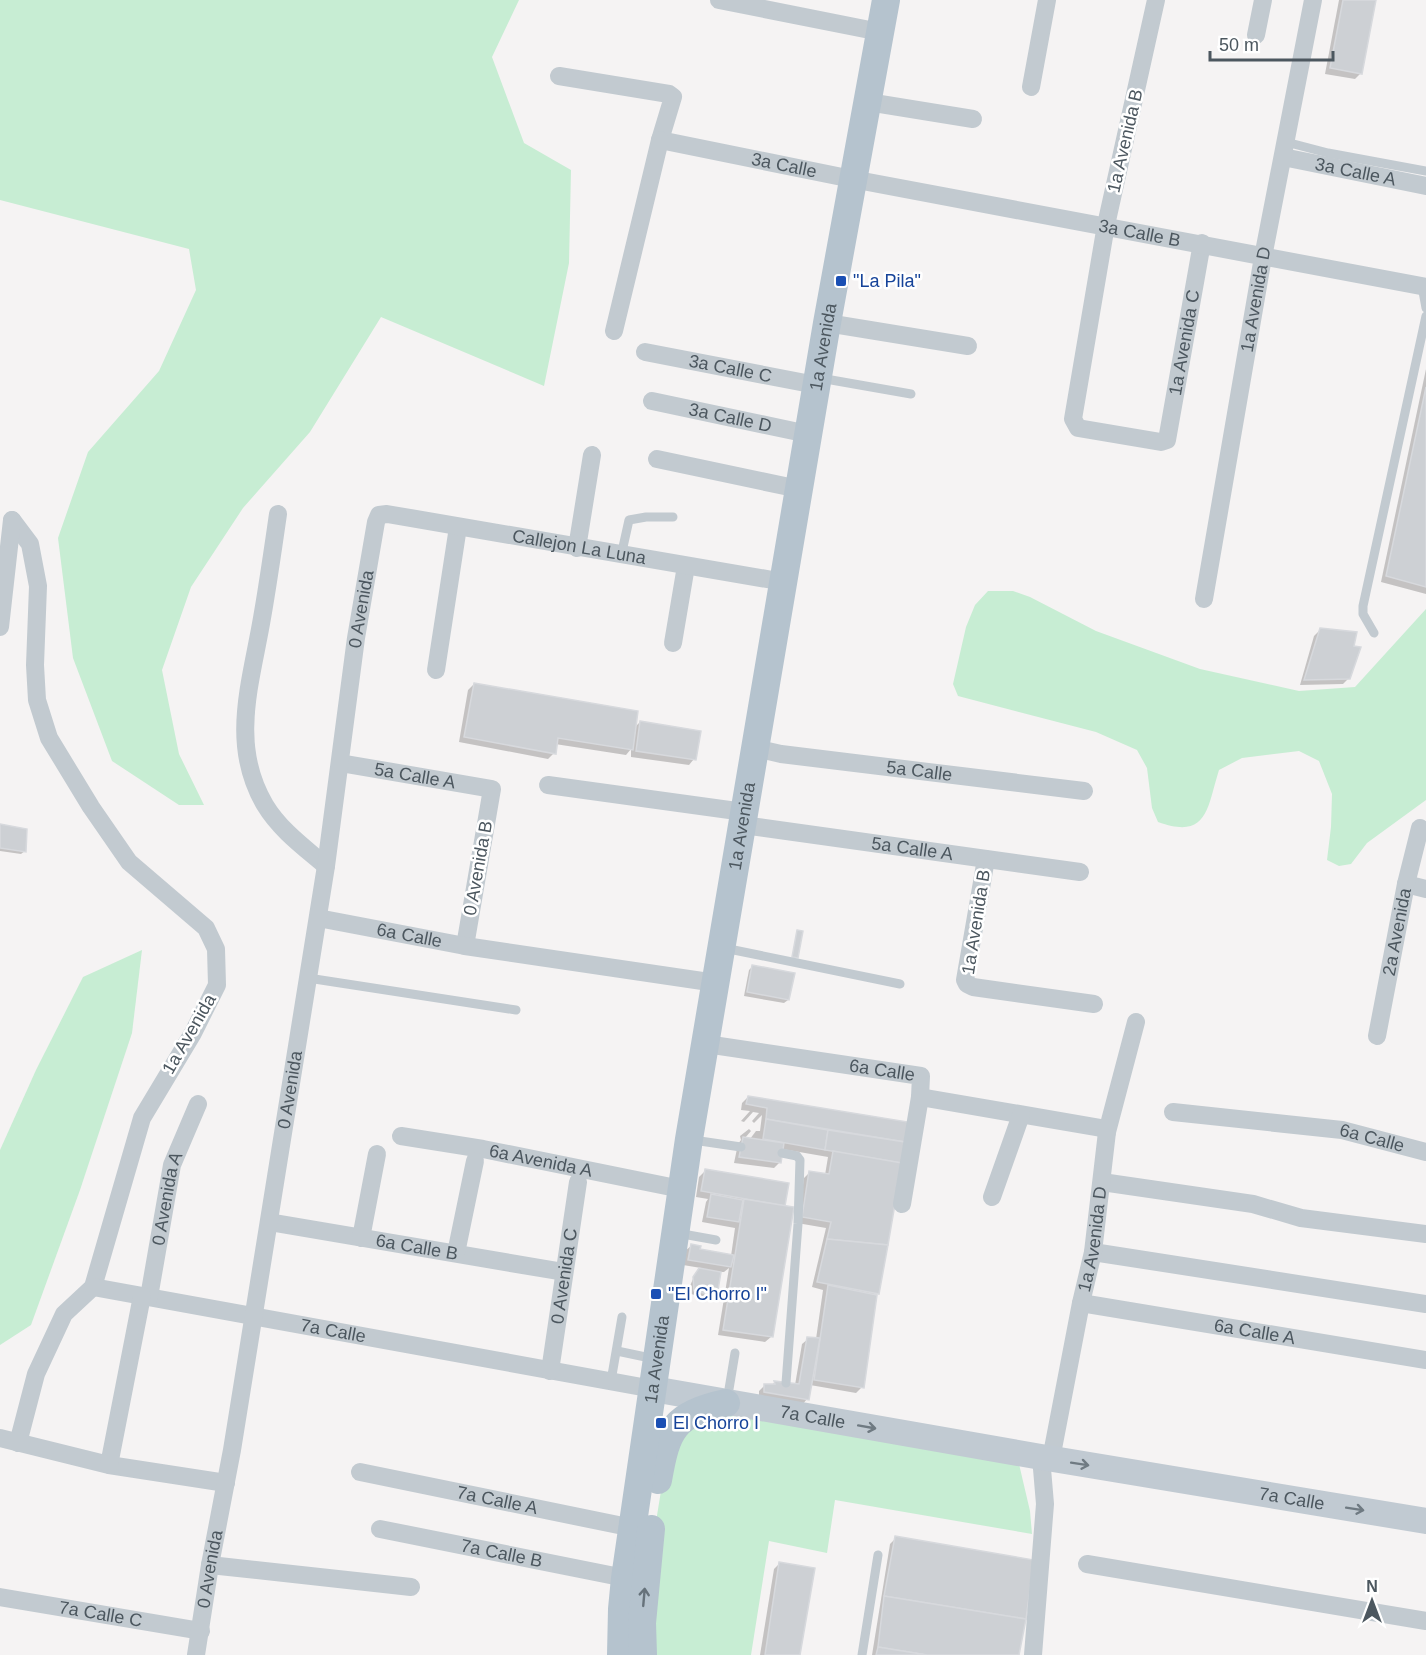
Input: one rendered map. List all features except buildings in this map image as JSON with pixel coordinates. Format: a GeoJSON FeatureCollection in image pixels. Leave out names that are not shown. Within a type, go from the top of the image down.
{"type":"FeatureCollection","features":[{"type":"Feature","properties":{"kind":"main road","name":"1a Avenida"},"geometry":{"type":"LineString","coordinates":[[621,1655],[625,1578],[689,1139],[826,323],[886,0]]}},
{"type":"Feature","properties":{"kind":"main road"},"geometry":{"type":"LineString","coordinates":[[643,1655],[642,1623],[652,1519],[666,1442],[670,1431],[681,1421],[705,1407],[726,1403]]}},
{"type":"Feature","properties":{"kind":"street"},"geometry":{"type":"LineString","coordinates":[[719,0],[880,32]]}},
{"type":"Feature","properties":{"kind":"street"},"geometry":{"type":"LineString","coordinates":[[1031,87],[1047,0]]}},
{"type":"Feature","properties":{"kind":"street","name":"1a Avenida B"},"geometry":{"type":"LineString","coordinates":[[1156,0],[1106,225],[1073,419],[1078,428],[1165,442]]}},
{"type":"Feature","properties":{"kind":"street"},"geometry":{"type":"LineString","coordinates":[[1256,35],[1263,0]]}},
{"type":"Feature","properties":{"kind":"street","name":"1a Avenida D"},"geometry":{"type":"LineString","coordinates":[[1204,599],[1263,257],[1313,0]]}},
{"type":"Feature","properties":{"kind":"street"},"geometry":{"type":"LineString","coordinates":[[559,76],[669,94],[673,97],[660,140],[614,331]]}},
{"type":"Feature","properties":{"kind":"street"},"geometry":{"type":"LineString","coordinates":[[867,102],[973,120]]}},
{"type":"Feature","properties":{"kind":"street","name":"3a Calle"},"geometry":{"type":"LineString","coordinates":[[660,140],[852,179]]}},
{"type":"Feature","properties":{"kind":"street","name":"3a Calle A"},"geometry":{"type":"LineString","coordinates":[[1285,149],[1426,186]]}},
{"type":"Feature","properties":{"kind":"street","name":"3a Calle B"},"geometry":{"type":"LineString","coordinates":[[852,179],[1424,286]]}},
{"type":"Feature","properties":{"kind":"street","name":"1a Avenida C"},"geometry":{"type":"LineString","coordinates":[[1165,442],[1168,438],[1202,243]]}},
{"type":"Feature","properties":{"kind":"street"},"geometry":{"type":"LineString","coordinates":[[826,323],[968,346]]}},
{"type":"Feature","properties":{"kind":"street","name":"3a Calle C"},"geometry":{"type":"LineString","coordinates":[[645,352],[817,381]]}},
{"type":"Feature","properties":{"kind":"street","name":"3a Calle D"},"geometry":{"type":"LineString","coordinates":[[652,401],[808,434]]}},
{"type":"Feature","properties":{"kind":"street"},"geometry":{"type":"LineString","coordinates":[[577,548],[592,455]]}},
{"type":"Feature","properties":{"kind":"street"},"geometry":{"type":"LineString","coordinates":[[657,459],[799,489]]}},
{"type":"Feature","properties":{"kind":"street"},"geometry":{"type":"LineString","coordinates":[[278,514],[245,709],[244,740],[250,770],[266,805],[288,833],[326,866]]}},
{"type":"Feature","properties":{"kind":"street","name":"Callejon La Luna"},"geometry":{"type":"LineString","coordinates":[[376,522],[379,515],[387,514],[621,556],[784,582]]}},
{"type":"Feature","properties":{"kind":"street"},"geometry":{"type":"LineString","coordinates":[[0,627],[6,518]]}},
{"type":"Feature","properties":{"kind":"street","name":"1a Avenida"},"geometry":{"type":"LineString","coordinates":[[6,518],[30,544],[39,586],[35,665],[37,700],[49,738],[91,807],[129,862],[206,928],[216,949],[217,985],[192,1033],[142,1118],[93,1287]]}},
{"type":"Feature","properties":{"kind":"street","name":"0 Avenida"},"geometry":{"type":"LineString","coordinates":[[196,1655],[309,978],[356,638],[376,522]]}},
{"type":"Feature","properties":{"kind":"street"},"geometry":{"type":"LineString","coordinates":[[436,670],[458,527]]}},
{"type":"Feature","properties":{"kind":"street"},"geometry":{"type":"LineString","coordinates":[[673,643],[686,566]]}},
{"type":"Feature","properties":{"kind":"street","name":"5a Calle"},"geometry":{"type":"LineString","coordinates":[[755,748],[781,754],[1084,791]]}},
{"type":"Feature","properties":{"kind":"street","name":"5a Calle A"},"geometry":{"type":"LineString","coordinates":[[340,763],[492,789]]}},
{"type":"Feature","properties":{"kind":"street"},"geometry":{"type":"LineString","coordinates":[[548,785],[743,819]]}},
{"type":"Feature","properties":{"kind":"street","name":"0 Avenida B"},"geometry":{"type":"LineString","coordinates":[[465,946],[492,789]]}},
{"type":"Feature","properties":{"kind":"street","name":"5a Calle A"},"geometry":{"type":"LineString","coordinates":[[743,819],[1080,872]]}},
{"type":"Feature","properties":{"kind":"street","name":"2a Avenida"},"geometry":{"type":"LineString","coordinates":[[1377,1036],[1406,884],[1420,828]]}},
{"type":"Feature","properties":{"kind":"street","name":"1a Avenida B"},"geometry":{"type":"LineString","coordinates":[[986,859],[965,980],[967,984],[973,987],[1094,1004]]}},
{"type":"Feature","properties":{"kind":"street"},"geometry":{"type":"LineString","coordinates":[[1406,884],[1426,889]]}},
{"type":"Feature","properties":{"kind":"street","name":"6a Calle"},"geometry":{"type":"LineString","coordinates":[[318,918],[465,946],[716,983]]}},
{"type":"Feature","properties":{"kind":"street","name":"1a Avenida D"},"geometry":{"type":"LineString","coordinates":[[1033,1655],[1045,1504],[1046,1458],[1093,1252],[1107,1132],[1136,1022]]}},
{"type":"Feature","properties":{"kind":"street","name":"6a Calle"},"geometry":{"type":"LineString","coordinates":[[706,1044],[918,1074],[922,1080],[920,1097],[1101,1128],[1107,1132]]}},
{"type":"Feature","properties":{"kind":"street"},"geometry":{"type":"LineString","coordinates":[[902,1204],[920,1097]]}},
{"type":"Feature","properties":{"kind":"street","name":"0 Avenida A"},"geometry":{"type":"LineString","coordinates":[[109,1465],[172,1165],[198,1104]]}},
{"type":"Feature","properties":{"kind":"street","name":"6a Calle"},"geometry":{"type":"LineString","coordinates":[[1173,1112],[1342,1130],[1426,1152]]}},
{"type":"Feature","properties":{"kind":"street"},"geometry":{"type":"LineString","coordinates":[[992,1197],[1021,1115]]}},
{"type":"Feature","properties":{"kind":"street","name":"6a Avenida A"},"geometry":{"type":"LineString","coordinates":[[402,1136],[483,1149],[681,1189]]}},
{"type":"Feature","properties":{"kind":"street"},"geometry":{"type":"LineString","coordinates":[[361,1238],[377,1154]]}},
{"type":"Feature","properties":{"kind":"street"},"geometry":{"type":"LineString","coordinates":[[456,1253],[475,1161]]}},
{"type":"Feature","properties":{"kind":"street","name":"0 Avenida C"},"geometry":{"type":"LineString","coordinates":[[550,1371],[578,1182]]}},
{"type":"Feature","properties":{"kind":"street"},"geometry":{"type":"LineString","coordinates":[[1102,1182],[1253,1204],[1301,1218],[1426,1234]]}},
{"type":"Feature","properties":{"kind":"street","name":"6a Calle B"},"geometry":{"type":"LineString","coordinates":[[269,1222],[564,1272]]}},
{"type":"Feature","properties":{"kind":"street"},"geometry":{"type":"LineString","coordinates":[[1093,1252],[1426,1304]]}},
{"type":"Feature","properties":{"kind":"street"},"geometry":{"type":"LineString","coordinates":[[18,1443],[36,1374],[64,1314],[93,1287]]}},
{"type":"Feature","properties":{"kind":"street","name":"7a Calle"},"geometry":{"type":"LineString","coordinates":[[93,1287],[726,1403],[783,1406],[1046,1458],[1426,1521]]}},
{"type":"Feature","properties":{"kind":"street","name":"6a Calle A"},"geometry":{"type":"LineString","coordinates":[[1081,1303],[1426,1360]]}},
{"type":"Feature","properties":{"kind":"street"},"geometry":{"type":"LineString","coordinates":[[0,1438],[109,1465],[226,1483]]}},
{"type":"Feature","properties":{"kind":"street","name":"7a Calle A"},"geometry":{"type":"LineString","coordinates":[[360,1472],[633,1528]]}},
{"type":"Feature","properties":{"kind":"street","name":"7a Calle B"},"geometry":{"type":"LineString","coordinates":[[380,1529],[625,1578]]}},
{"type":"Feature","properties":{"kind":"street"},"geometry":{"type":"LineString","coordinates":[[1087,1564],[1426,1621]]}},
{"type":"Feature","properties":{"kind":"street"},"geometry":{"type":"LineString","coordinates":[[210,1565],[411,1587]]}},
{"type":"Feature","properties":{"kind":"street","name":"7a Calle C"},"geometry":{"type":"LineString","coordinates":[[0,1597],[201,1631]]}},
{"type":"Feature","properties":{"kind":"lane"},"geometry":{"type":"LineString","coordinates":[[1285,149],[1328,153],[1426,171]]}},
{"type":"Feature","properties":{"kind":"lane"},"geometry":{"type":"LineString","coordinates":[[1424,286],[1426,308]]}},
{"type":"Feature","properties":{"kind":"lane"},"geometry":{"type":"LineString","coordinates":[[1374,633],[1363,614],[1363,606],[1426,316]]}},
{"type":"Feature","properties":{"kind":"lane","name":"3a Calle C"},"geometry":{"type":"LineString","coordinates":[[817,381],[911,394]]}},
{"type":"Feature","properties":{"kind":"lane"},"geometry":{"type":"LineString","coordinates":[[621,556],[629,520],[646,517],[673,517]]}},
{"type":"Feature","properties":{"kind":"lane"},"geometry":{"type":"LineString","coordinates":[[722,948],[900,984]]}},
{"type":"Feature","properties":{"kind":"lane"},"geometry":{"type":"LineString","coordinates":[[309,978],[516,1010]]}},
{"type":"Feature","properties":{"kind":"lane"},"geometry":{"type":"LineString","coordinates":[[689,1139],[741,1147]]}},
{"type":"Feature","properties":{"kind":"lane"},"geometry":{"type":"LineString","coordinates":[[782,1153],[797,1156],[800,1160],[786,1383]]}},
{"type":"Feature","properties":{"kind":"lane"},"geometry":{"type":"LineString","coordinates":[[675,1233],[716,1240]]}},
{"type":"Feature","properties":{"kind":"lane"},"geometry":{"type":"LineString","coordinates":[[611,1381],[622,1317]]}},
{"type":"Feature","properties":{"kind":"lane"},"geometry":{"type":"LineString","coordinates":[[617,1351],[657,1360]]}},
{"type":"Feature","properties":{"kind":"lane"},"geometry":{"type":"LineString","coordinates":[[726,1403],[735,1353]]}},
{"type":"Feature","properties":{"kind":"lane"},"geometry":{"type":"LineString","coordinates":[[862,1655],[878,1555]]}},
{"type":"Feature","properties":{"kind":"green space"},"geometry":{"type":"Polygon","coordinates":[[[0,0],[519,0],[492,57],[524,143],[571,170],[569,263],[544,386],[381,317],[310,432],[243,508],[191,587],[162,670],[179,754],[204,805],[179,805],[112,761],[73,658],[58,538],[88,452],[159,371],[196,290],[189,249],[0,200],[0,0]]]}},
{"type":"Feature","properties":{"kind":"green space"},"geometry":{"type":"Polygon","coordinates":[[[988,591],[1013,591],[1030,597],[1096,631],[1200,669],[1299,691],[1355,687],[1426,609],[1426,800],[1367,843],[1351,864],[1339,866],[1327,860],[1332,794],[1319,761],[1299,751],[1242,758],[1219,770],[1208,808],[1196,823],[1187,827],[1158,822],[1152,808],[1147,768],[1137,750],[1096,732],[958,696],[953,684],[966,627],[975,605],[988,591]]]}},
{"type":"Feature","properties":{"kind":"green space"},"geometry":{"type":"Polygon","coordinates":[[[142,950],[132,1033],[80,1190],[31,1325],[0,1345],[0,1150],[36,1070],[83,977],[142,950]]]}},
{"type":"Feature","properties":{"kind":"green space"},"geometry":{"type":"Polygon","coordinates":[[[729,1410],[1019,1464],[1030,1511],[1032,1534],[835,1500],[827,1553],[769,1541],[751,1655],[651,1655],[653,1540],[668,1448],[675,1438],[729,1410]]]}},
{"type":"Feature","properties":{"kind":"place","name":"\"La Pila\""},"geometry":{"type":"Point","coordinates":[841,281]}},
{"type":"Feature","properties":{"kind":"place","name":"\"El Chorro I\""},"geometry":{"type":"Point","coordinates":[656,1294]}},
{"type":"Feature","properties":{"kind":"place","name":"El Chorro I"},"geometry":{"type":"Point","coordinates":[661,1423]}}]}
